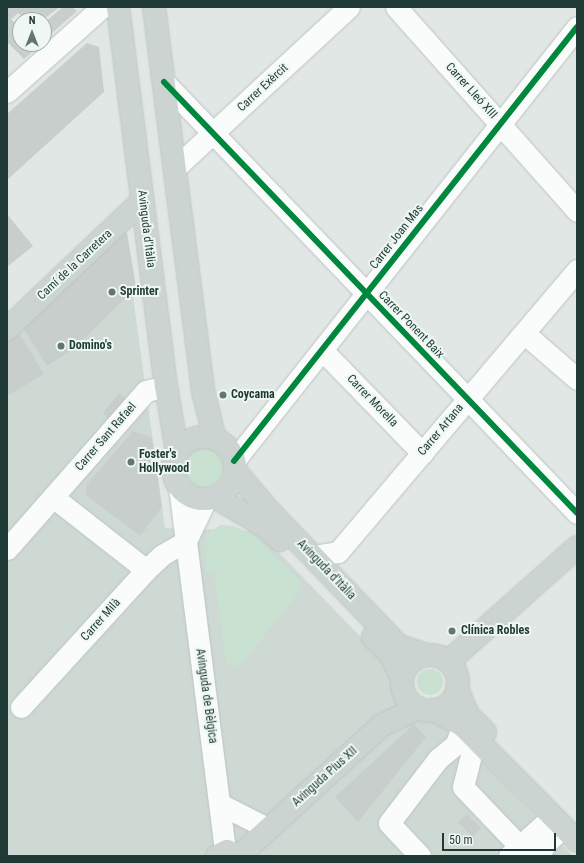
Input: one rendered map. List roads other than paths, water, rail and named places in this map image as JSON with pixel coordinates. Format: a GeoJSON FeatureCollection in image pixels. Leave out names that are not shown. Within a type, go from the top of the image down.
{"type":"FeatureCollection","features":[{"type":"Feature","properties":{"kind":"main road","name":"Avinguda d'Itàlia"},"geometry":{"type":"LineString","coordinates":[[118,7],[166,386],[177,451]]}},
{"type":"Feature","properties":{"kind":"main road"},"geometry":{"type":"LineString","coordinates":[[154,7],[204,395],[215,439]]}},
{"type":"Feature","properties":{"kind":"main road","name":"Camí de la Carretera"},"geometry":{"type":"LineString","coordinates":[[7,329],[142,201]]}},
{"type":"Feature","properties":{"kind":"main road"},"geometry":{"type":"LineString","coordinates":[[194,438],[215,439],[224,444],[234,466],[228,486],[210,498],[186,494],[179,486],[172,469],[177,451],[194,438]]}},
{"type":"Feature","properties":{"kind":"main road","name":"Avinguda d'Itàlia"},"geometry":{"type":"LineString","coordinates":[[234,466],[312,556],[399,646],[427,655]]}},
{"type":"Feature","properties":{"kind":"main road","name":"Avinguda d'Itàlia"},"geometry":{"type":"LineString","coordinates":[[210,498],[266,527],[391,655],[402,685]]}},
{"type":"Feature","properties":{"kind":"main road"},"geometry":{"type":"LineString","coordinates":[[448,662],[577,547]]}},
{"type":"Feature","properties":{"kind":"main road"},"geometry":{"type":"LineString","coordinates":[[427,655],[448,662],[455,672],[457,689],[468,715],[568,827],[468,732],[425,709],[402,685],[410,662],[427,655]]}},
{"type":"Feature","properties":{"kind":"main road","name":"Avinguda Pius XII"},"geometry":{"type":"LineString","coordinates":[[230,855],[268,828],[382,725],[402,685]]}},
{"type":"Feature","properties":{"kind":"main road"},"geometry":{"type":"LineString","coordinates":[[425,709],[448,704],[457,689]]}},
{"type":"Feature","properties":{"kind":"main road","name":"Avinguda Pius XII"},"geometry":{"type":"LineString","coordinates":[[382,725],[425,709]]}},
{"type":"Feature","properties":{"kind":"street","name":"Carrer Exèrcit"},"geometry":{"type":"LineString","coordinates":[[175,168],[214,134],[349,7]]}},
{"type":"Feature","properties":{"kind":"street","name":"Carrer Lleó XIII"},"geometry":{"type":"LineString","coordinates":[[396,7],[577,211]]}},
{"type":"Feature","properties":{"kind":"street"},"geometry":{"type":"LineString","coordinates":[[7,92],[96,9]]}},
{"type":"Feature","properties":{"kind":"street","name":"Carrer Joan Mas"},"geometry":{"type":"LineString","coordinates":[[234,466],[322,350],[577,27]]}},
{"type":"Feature","properties":{"kind":"street","name":"Carrer Ponent Baix"},"geometry":{"type":"LineString","coordinates":[[164,82],[577,513]]}},
{"type":"Feature","properties":{"kind":"street","name":"Carrer Artana"},"geometry":{"type":"LineString","coordinates":[[312,556],[338,552],[577,270]]}},
{"type":"Feature","properties":{"kind":"street"},"geometry":{"type":"LineString","coordinates":[[524,333],[577,379]]}},
{"type":"Feature","properties":{"kind":"street","name":"Carrer Morella"},"geometry":{"type":"LineString","coordinates":[[322,350],[422,453]]}},
{"type":"Feature","properties":{"kind":"street","name":"Carrer Sant Rafael"},"geometry":{"type":"LineString","coordinates":[[7,549],[146,391],[166,386]]}},
{"type":"Feature","properties":{"kind":"street","name":"Avinguda de Bèlgica"},"geometry":{"type":"LineString","coordinates":[[179,486],[220,804],[230,855]]}},
{"type":"Feature","properties":{"kind":"street"},"geometry":{"type":"LineString","coordinates":[[52,497],[146,570]]}},
{"type":"Feature","properties":{"kind":"street"},"geometry":{"type":"LineString","coordinates":[[186,541],[210,498]]}},
{"type":"Feature","properties":{"kind":"street","name":"Carrer Milà"},"geometry":{"type":"LineString","coordinates":[[21,707],[146,570],[162,555],[186,541]]}},
{"type":"Feature","properties":{"kind":"street"},"geometry":{"type":"LineString","coordinates":[[468,732],[464,787],[528,852],[568,827]]}},
{"type":"Feature","properties":{"kind":"street"},"geometry":{"type":"LineString","coordinates":[[420,856],[389,823],[438,759],[468,732]]}},
{"type":"Feature","properties":{"kind":"street"},"geometry":{"type":"LineString","coordinates":[[220,804],[268,828]]}},
{"type":"Feature","properties":{"kind":"place","name":"Sprinter"},"geometry":{"type":"Point","coordinates":[112,292]}},
{"type":"Feature","properties":{"kind":"place","name":"Domino's"},"geometry":{"type":"Point","coordinates":[61,346]}},
{"type":"Feature","properties":{"kind":"place","name":"Coycama"},"geometry":{"type":"Point","coordinates":[223,395]}},
{"type":"Feature","properties":{"kind":"place","name":"Foster's Hollywood"},"geometry":{"type":"Point","coordinates":[131,462]}},
{"type":"Feature","properties":{"kind":"place","name":"Clínica Robles"},"geometry":{"type":"Point","coordinates":[452,631]}}]}
